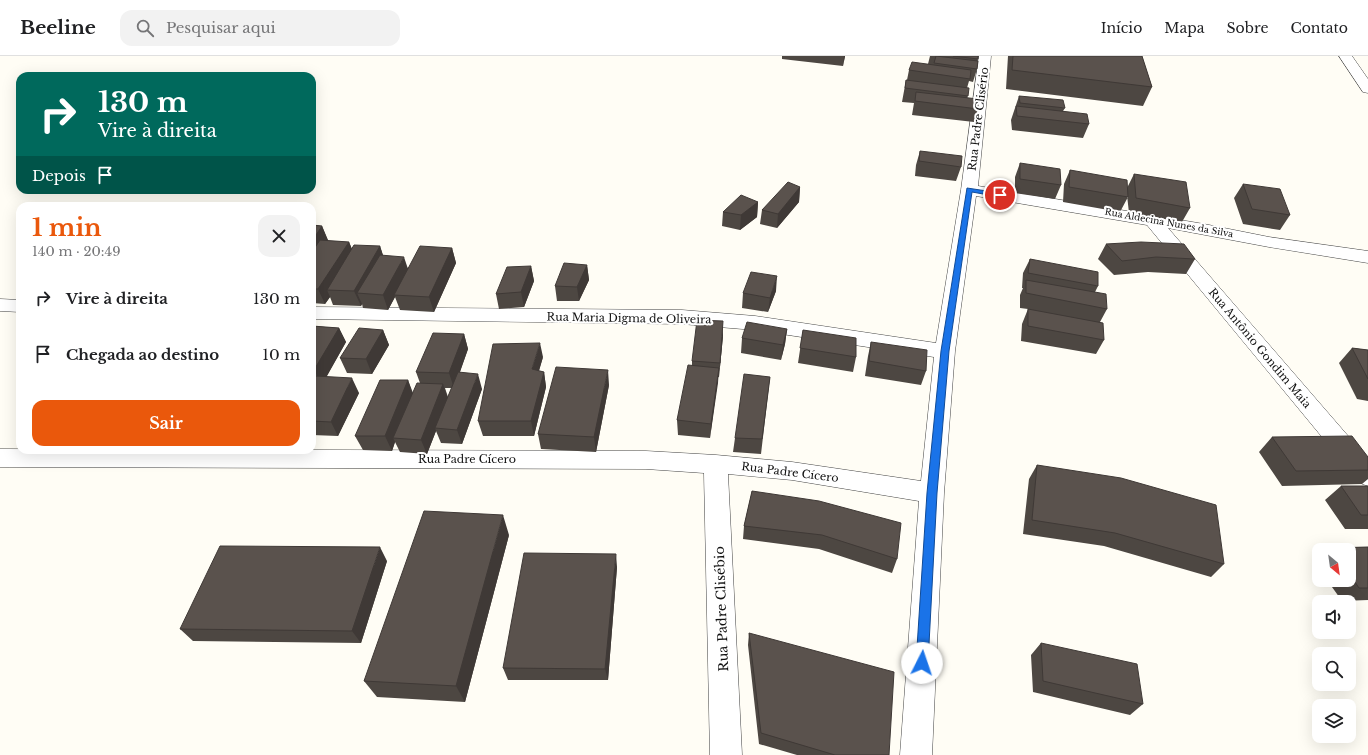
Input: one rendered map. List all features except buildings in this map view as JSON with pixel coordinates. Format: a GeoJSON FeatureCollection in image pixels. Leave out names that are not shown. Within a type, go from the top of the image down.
{"type":"FeatureCollection","features":[{"type":"Feature","properties":{"kind":"street","name":"Rua Padre Clisério"},"geometry":{"type":"LineString","coordinates":[[916,755],[932,493],[945,351],[969,190],[985,56]]}},
{"type":"Feature","properties":{"kind":"street"},"geometry":{"type":"LineString","coordinates":[[1345,56],[1368,89]]}},
{"type":"Feature","properties":{"kind":"street","name":"Rua Aldecina Nunes da Silva"},"geometry":{"type":"LineString","coordinates":[[969,190],[1152,220],[1276,243],[1368,257]]}},
{"type":"Feature","properties":{"kind":"street","name":"Rua Antônio Gondim Maia"},"geometry":{"type":"LineString","coordinates":[[1152,220],[1368,476]]}},
{"type":"Feature","properties":{"kind":"street"},"geometry":{"type":"LineString","coordinates":[[0,305],[16,306]]}},
{"type":"Feature","properties":{"kind":"street","name":"Rua Maria Digma de Oliveira"},"geometry":{"type":"LineString","coordinates":[[316,313],[682,317],[755,323],[945,351]]}},
{"type":"Feature","properties":{"kind":"street","name":"Rua Padre Cícero"},"geometry":{"type":"LineString","coordinates":[[0,458],[638,460],[716,464],[792,471],[932,493]]}},
{"type":"Feature","properties":{"kind":"street","name":"Rua Padre Clisébio"},"geometry":{"type":"LineString","coordinates":[[716,464],[726,755]]}},
{"type":"Feature","properties":{"kind":"route"},"geometry":{"type":"LineString","coordinates":[[922,663],[932,493],[945,351],[969,190],[1000,195]]}}]}
